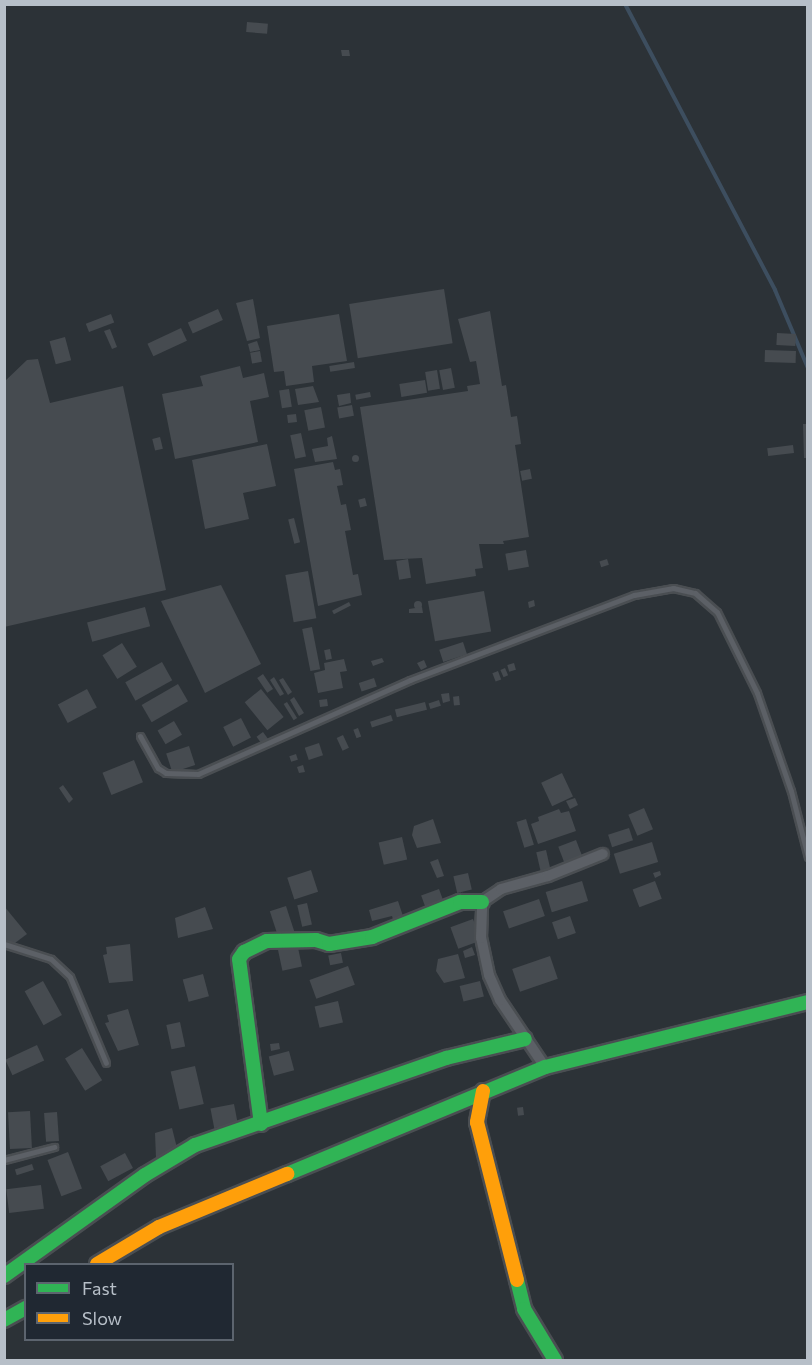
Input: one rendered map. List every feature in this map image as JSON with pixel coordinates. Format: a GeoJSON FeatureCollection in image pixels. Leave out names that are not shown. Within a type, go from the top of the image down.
{"type":"FeatureCollection","features":[{"type":"Feature","properties":{"kind":"street"},"geometry":{"type":"LineString","coordinates":[[261,1124],[239,959],[244,952],[267,941],[316,940],[329,944],[372,937],[460,902],[482,902],[501,888],[548,876],[603,854]]}},
{"type":"Feature","properties":{"kind":"street"},"geometry":{"type":"LineString","coordinates":[[482,902],[482,938],[489,975],[500,1000],[545,1067]]}},
{"type":"Feature","properties":{"kind":"street"},"geometry":{"type":"LineString","coordinates":[[99,1263],[159,1227],[545,1067],[807,1002]]}},
{"type":"Feature","properties":{"kind":"street"},"geometry":{"type":"LineString","coordinates":[[4,1276],[145,1175],[195,1145],[446,1058],[525,1039]]}},
{"type":"Feature","properties":{"kind":"street"},"geometry":{"type":"LineString","coordinates":[[483,1091],[477,1122],[524,1309],[555,1360]]}},
{"type":"Feature","properties":{"kind":"street"},"geometry":{"type":"LineString","coordinates":[[4,1320],[24,1309]]}},
{"type":"Feature","properties":{"kind":"lane"},"geometry":{"type":"LineString","coordinates":[[140,736],[158,768],[166,773],[198,774],[410,680],[634,595],[673,588],[695,593],[717,612],[722,622],[757,693],[791,791],[807,857]]}},
{"type":"Feature","properties":{"kind":"lane"},"geometry":{"type":"LineString","coordinates":[[4,944],[51,959],[70,977],[106,1063]]}},
{"type":"Feature","properties":{"kind":"lane"},"geometry":{"type":"LineString","coordinates":[[4,1160],[54,1146]]}},
{"type":"Feature","properties":{"kind":"building"},"geometry":{"type":"Polygon","coordinates":[[[247,22],[268,24],[267,34],[246,32],[247,22]]]}},
{"type":"Feature","properties":{"kind":"building"},"geometry":{"type":"Polygon","coordinates":[[[341,50],[349,50],[350,56],[342,56],[341,50]]]}},
{"type":"Feature","properties":{"kind":"building"},"geometry":{"type":"Polygon","coordinates":[[[444,289],[453,343],[358,358],[349,304],[444,289]]]}},
{"type":"Feature","properties":{"kind":"building"},"geometry":{"type":"Polygon","coordinates":[[[253,299],[260,338],[247,341],[236,303],[253,299]]]}},
{"type":"Feature","properties":{"kind":"building"},"geometry":{"type":"Polygon","coordinates":[[[218,309],[223,320],[193,333],[188,322],[218,309]]]}},
{"type":"Feature","properties":{"kind":"building"},"geometry":{"type":"Polygon","coordinates":[[[490,311],[502,386],[506,385],[511,417],[517,416],[521,444],[515,445],[529,537],[503,541],[504,544],[479,544],[483,568],[475,569],[476,576],[426,584],[422,558],[384,560],[360,407],[468,391],[467,386],[480,384],[476,361],[470,362],[458,319],[490,311]]]}},
{"type":"Feature","properties":{"kind":"building"},"geometry":{"type":"Polygon","coordinates":[[[111,314],[114,322],[89,332],[86,324],[111,314]]]}},
{"type":"Feature","properties":{"kind":"building"},"geometry":{"type":"Polygon","coordinates":[[[339,314],[347,361],[312,366],[314,382],[286,386],[284,371],[274,372],[267,326],[339,314]]]}},
{"type":"Feature","properties":{"kind":"building"},"geometry":{"type":"Polygon","coordinates":[[[181,328],[187,341],[153,356],[147,344],[181,328]]]}},
{"type":"Feature","properties":{"kind":"building"},"geometry":{"type":"Polygon","coordinates":[[[110,329],[117,347],[112,349],[104,331],[110,329]]]}},
{"type":"Feature","properties":{"kind":"building"},"geometry":{"type":"Polygon","coordinates":[[[777,333],[796,334],[795,346],[776,345],[777,333]]]}},
{"type":"Feature","properties":{"kind":"building"},"geometry":{"type":"Polygon","coordinates":[[[65,337],[71,360],[56,364],[50,341],[65,337]]]}},
{"type":"Feature","properties":{"kind":"building"},"geometry":{"type":"Polygon","coordinates":[[[257,341],[260,350],[250,352],[248,344],[257,341]]]}},
{"type":"Feature","properties":{"kind":"building"},"geometry":{"type":"Polygon","coordinates":[[[765,350],[796,351],[796,363],[765,362],[765,350]]]}},
{"type":"Feature","properties":{"kind":"building"},"geometry":{"type":"Polygon","coordinates":[[[260,351],[262,362],[252,364],[250,353],[260,351]]]}},
{"type":"Feature","properties":{"kind":"building"},"geometry":{"type":"Polygon","coordinates":[[[38,359],[50,403],[123,386],[166,590],[4,627],[4,382],[27,360],[38,359]]]}},
{"type":"Feature","properties":{"kind":"building"},"geometry":{"type":"Polygon","coordinates":[[[354,362],[355,368],[330,372],[329,366],[354,362]]]}},
{"type":"Feature","properties":{"kind":"building"},"geometry":{"type":"Polygon","coordinates":[[[240,366],[243,378],[264,373],[269,397],[250,401],[258,442],[175,459],[162,394],[203,386],[200,376],[240,366]]]}},
{"type":"Feature","properties":{"kind":"building"},"geometry":{"type":"Polygon","coordinates":[[[451,368],[455,388],[443,390],[439,370],[451,368]]]}},
{"type":"Feature","properties":{"kind":"building"},"geometry":{"type":"Polygon","coordinates":[[[437,370],[440,389],[428,391],[425,372],[437,370]]]}},
{"type":"Feature","properties":{"kind":"building"},"geometry":{"type":"Polygon","coordinates":[[[425,380],[427,393],[401,397],[399,384],[425,380]]]}},
{"type":"Feature","properties":{"kind":"building"},"geometry":{"type":"Polygon","coordinates":[[[313,386],[319,402],[298,405],[295,389],[313,386]]]}},
{"type":"Feature","properties":{"kind":"building"},"geometry":{"type":"Polygon","coordinates":[[[289,389],[292,407],[282,408],[279,391],[289,389]]]}},
{"type":"Feature","properties":{"kind":"building"},"geometry":{"type":"Polygon","coordinates":[[[370,392],[371,397],[356,400],[355,395],[370,392]]]}},
{"type":"Feature","properties":{"kind":"building"},"geometry":{"type":"Polygon","coordinates":[[[350,393],[351,403],[339,406],[337,395],[350,393]]]}},
{"type":"Feature","properties":{"kind":"building"},"geometry":{"type":"Polygon","coordinates":[[[352,405],[354,416],[339,418],[337,408],[352,405]]]}},
{"type":"Feature","properties":{"kind":"building"},"geometry":{"type":"Polygon","coordinates":[[[321,407],[325,428],[308,431],[304,410],[321,407]]]}},
{"type":"Feature","properties":{"kind":"building"},"geometry":{"type":"Polygon","coordinates":[[[296,414],[297,422],[288,423],[287,415],[296,414]]]}},
{"type":"Feature","properties":{"kind":"building"},"geometry":{"type":"Polygon","coordinates":[[[803,424],[808,424],[808,458],[804,458],[803,424]]]}},
{"type":"Feature","properties":{"kind":"building"},"geometry":{"type":"Polygon","coordinates":[[[301,433],[306,456],[295,459],[290,435],[301,433]]]}},
{"type":"Feature","properties":{"kind":"building"},"geometry":{"type":"Polygon","coordinates":[[[332,436],[337,459],[315,462],[312,449],[328,446],[327,438],[332,436]]]}},
{"type":"Feature","properties":{"kind":"building"},"geometry":{"type":"Polygon","coordinates":[[[160,437],[163,449],[155,451],[152,439],[160,437]]]}},
{"type":"Feature","properties":{"kind":"building"},"geometry":{"type":"Polygon","coordinates":[[[267,444],[276,486],[243,493],[249,519],[205,529],[192,460],[267,444]]]}},
{"type":"Feature","properties":{"kind":"building"},"geometry":{"type":"Polygon","coordinates":[[[793,445],[794,453],[768,456],[767,448],[793,445]]]}},
{"type":"Feature","properties":{"kind":"building"},"geometry":{"type":"Polygon","coordinates":[[[355,454],[359,458],[355,462],[351,458],[355,454]]]}},
{"type":"Feature","properties":{"kind":"building"},"geometry":{"type":"Polygon","coordinates":[[[333,462],[335,470],[340,469],[343,485],[337,486],[341,505],[346,504],[351,530],[345,531],[353,575],[358,574],[362,595],[318,606],[294,469],[333,462]]]}},
{"type":"Feature","properties":{"kind":"building"},"geometry":{"type":"Polygon","coordinates":[[[530,469],[532,479],[522,481],[520,471],[530,469]]]}},
{"type":"Feature","properties":{"kind":"building"},"geometry":{"type":"Polygon","coordinates":[[[365,498],[367,506],[360,507],[358,500],[365,498]]]}},
{"type":"Feature","properties":{"kind":"building"},"geometry":{"type":"Polygon","coordinates":[[[294,518],[300,542],[294,544],[288,519],[294,518]]]}},
{"type":"Feature","properties":{"kind":"building"},"geometry":{"type":"Polygon","coordinates":[[[526,550],[529,567],[508,570],[505,554],[526,550]]]}},
{"type":"Feature","properties":{"kind":"building"},"geometry":{"type":"Polygon","coordinates":[[[408,559],[411,578],[399,580],[396,561],[408,559]]]}},
{"type":"Feature","properties":{"kind":"building"},"geometry":{"type":"Polygon","coordinates":[[[607,559],[609,565],[601,567],[599,561],[607,559]]]}},
{"type":"Feature","properties":{"kind":"building"},"geometry":{"type":"Polygon","coordinates":[[[308,571],[316,618],[294,622],[285,575],[308,571]]]}},
{"type":"Feature","properties":{"kind":"building"},"geometry":{"type":"Polygon","coordinates":[[[221,585],[261,664],[205,693],[161,601],[221,585]]]}},
{"type":"Feature","properties":{"kind":"building"},"geometry":{"type":"Polygon","coordinates":[[[484,591],[491,631],[435,641],[428,601],[484,591]]]}},
{"type":"Feature","properties":{"kind":"building"},"geometry":{"type":"Polygon","coordinates":[[[534,600],[535,606],[529,608],[528,602],[534,600]]]}},
{"type":"Feature","properties":{"kind":"building"},"geometry":{"type":"Polygon","coordinates":[[[418,601],[422,605],[418,609],[414,605],[418,601]]]}},
{"type":"Feature","properties":{"kind":"building"},"geometry":{"type":"Polygon","coordinates":[[[349,602],[351,606],[334,614],[332,611],[349,602]]]}},
{"type":"Feature","properties":{"kind":"building"},"geometry":{"type":"Polygon","coordinates":[[[145,607],[150,626],[92,642],[87,623],[145,607]]]}},
{"type":"Feature","properties":{"kind":"building"},"geometry":{"type":"Polygon","coordinates":[[[422,607],[423,613],[409,613],[409,609],[422,607]]]}},
{"type":"Feature","properties":{"kind":"building"},"geometry":{"type":"Polygon","coordinates":[[[312,627],[320,669],[310,671],[302,629],[312,627]]]}},
{"type":"Feature","properties":{"kind":"building"},"geometry":{"type":"Polygon","coordinates":[[[463,642],[467,654],[443,662],[439,650],[463,642]]]}},
{"type":"Feature","properties":{"kind":"building"},"geometry":{"type":"Polygon","coordinates":[[[122,643],[137,667],[117,679],[102,655],[122,643]]]}},
{"type":"Feature","properties":{"kind":"building"},"geometry":{"type":"Polygon","coordinates":[[[330,649],[332,659],[326,660],[324,650],[330,649]]]}},
{"type":"Feature","properties":{"kind":"building"},"geometry":{"type":"Polygon","coordinates":[[[382,658],[384,662],[373,666],[371,661],[382,658]]]}},
{"type":"Feature","properties":{"kind":"building"},"geometry":{"type":"Polygon","coordinates":[[[344,659],[347,671],[340,672],[343,688],[318,693],[314,673],[325,670],[324,663],[344,659]]]}},
{"type":"Feature","properties":{"kind":"building"},"geometry":{"type":"Polygon","coordinates":[[[424,660],[427,667],[421,670],[417,663],[424,660]]]}},
{"type":"Feature","properties":{"kind":"building"},"geometry":{"type":"Polygon","coordinates":[[[162,662],[172,680],[135,701],[125,682],[162,662]]]}},
{"type":"Feature","properties":{"kind":"building"},"geometry":{"type":"Polygon","coordinates":[[[514,663],[516,670],[509,672],[507,665],[514,663]]]}},
{"type":"Feature","properties":{"kind":"building"},"geometry":{"type":"Polygon","coordinates":[[[505,668],[508,675],[504,677],[500,670],[505,668]]]}},
{"type":"Feature","properties":{"kind":"building"},"geometry":{"type":"Polygon","coordinates":[[[498,671],[501,679],[496,682],[492,673],[498,671]]]}},
{"type":"Feature","properties":{"kind":"building"},"geometry":{"type":"Polygon","coordinates":[[[263,674],[273,689],[267,693],[257,678],[263,674]]]}},
{"type":"Feature","properties":{"kind":"building"},"geometry":{"type":"Polygon","coordinates":[[[274,677],[284,694],[280,696],[270,680],[274,677]]]}},
{"type":"Feature","properties":{"kind":"building"},"geometry":{"type":"Polygon","coordinates":[[[283,678],[292,692],[288,695],[279,680],[283,678]]]}},
{"type":"Feature","properties":{"kind":"building"},"geometry":{"type":"Polygon","coordinates":[[[374,678],[377,687],[362,692],[359,683],[374,678]]]}},
{"type":"Feature","properties":{"kind":"building"},"geometry":{"type":"Polygon","coordinates":[[[178,684],[188,701],[152,722],[142,705],[178,684]]]}},
{"type":"Feature","properties":{"kind":"building"},"geometry":{"type":"Polygon","coordinates":[[[87,689],[97,708],[68,723],[58,704],[87,689]]]}},
{"type":"Feature","properties":{"kind":"building"},"geometry":{"type":"Polygon","coordinates":[[[261,689],[284,717],[267,730],[245,702],[261,689]]]}},
{"type":"Feature","properties":{"kind":"building"},"geometry":{"type":"Polygon","coordinates":[[[449,693],[450,701],[443,703],[441,694],[449,693]]]}},
{"type":"Feature","properties":{"kind":"building"},"geometry":{"type":"Polygon","coordinates":[[[459,696],[460,705],[454,706],[453,697],[459,696]]]}},
{"type":"Feature","properties":{"kind":"building"},"geometry":{"type":"Polygon","coordinates":[[[294,697],[304,713],[299,716],[290,700],[294,697]]]}},
{"type":"Feature","properties":{"kind":"building"},"geometry":{"type":"Polygon","coordinates":[[[327,699],[328,706],[320,707],[319,700],[327,699]]]}},
{"type":"Feature","properties":{"kind":"building"},"geometry":{"type":"Polygon","coordinates":[[[439,700],[441,706],[430,709],[429,703],[439,700]]]}},
{"type":"Feature","properties":{"kind":"building"},"geometry":{"type":"Polygon","coordinates":[[[287,702],[297,718],[294,720],[284,704],[287,702]]]}},
{"type":"Feature","properties":{"kind":"building"},"geometry":{"type":"Polygon","coordinates":[[[425,702],[427,710],[397,717],[395,709],[425,702]]]}},
{"type":"Feature","properties":{"kind":"building"},"geometry":{"type":"Polygon","coordinates":[[[391,715],[393,721],[372,728],[370,722],[391,715]]]}},
{"type":"Feature","properties":{"kind":"building"},"geometry":{"type":"Polygon","coordinates":[[[241,718],[251,738],[233,747],[223,727],[241,718]]]}},
{"type":"Feature","properties":{"kind":"building"},"geometry":{"type":"Polygon","coordinates":[[[174,721],[182,735],[166,744],[158,730],[174,721]]]}},
{"type":"Feature","properties":{"kind":"building"},"geometry":{"type":"Polygon","coordinates":[[[358,728],[361,736],[357,738],[353,730],[358,728]]]}},
{"type":"Feature","properties":{"kind":"building"},"geometry":{"type":"Polygon","coordinates":[[[263,732],[271,743],[265,748],[257,737],[263,732]]]}},
{"type":"Feature","properties":{"kind":"building"},"geometry":{"type":"Polygon","coordinates":[[[343,735],[349,748],[343,751],[337,738],[343,735]]]}},
{"type":"Feature","properties":{"kind":"building"},"geometry":{"type":"Polygon","coordinates":[[[319,743],[323,755],[309,760],[305,748],[319,743]]]}},
{"type":"Feature","properties":{"kind":"building"},"geometry":{"type":"Polygon","coordinates":[[[189,746],[195,765],[172,772],[166,753],[189,746]]]}},
{"type":"Feature","properties":{"kind":"building"},"geometry":{"type":"Polygon","coordinates":[[[296,754],[298,760],[291,762],[289,756],[296,754]]]}},
{"type":"Feature","properties":{"kind":"building"},"geometry":{"type":"Polygon","coordinates":[[[134,760],[143,782],[111,795],[102,773],[134,760]]]}},
{"type":"Feature","properties":{"kind":"building"},"geometry":{"type":"Polygon","coordinates":[[[303,765],[305,772],[299,773],[297,767],[303,765]]]}},
{"type":"Feature","properties":{"kind":"building"},"geometry":{"type":"Polygon","coordinates":[[[562,773],[573,797],[552,806],[541,783],[562,773]]]}},
{"type":"Feature","properties":{"kind":"building"},"geometry":{"type":"Polygon","coordinates":[[[63,785],[73,799],[69,803],[59,788],[63,785]]]}},
{"type":"Feature","properties":{"kind":"building"},"geometry":{"type":"Polygon","coordinates":[[[575,798],[578,805],[570,809],[566,801],[575,798]]]}},
{"type":"Feature","properties":{"kind":"building"},"geometry":{"type":"Polygon","coordinates":[[[644,808],[653,829],[637,836],[628,815],[644,808]]]}},
{"type":"Feature","properties":{"kind":"building"},"geometry":{"type":"Polygon","coordinates":[[[559,809],[561,813],[569,811],[576,831],[538,844],[531,824],[539,821],[538,817],[559,809]]]}},
{"type":"Feature","properties":{"kind":"building"},"geometry":{"type":"Polygon","coordinates":[[[433,819],[441,843],[417,848],[412,835],[414,826],[433,819]]]}},
{"type":"Feature","properties":{"kind":"building"},"geometry":{"type":"Polygon","coordinates":[[[526,819],[534,845],[524,848],[516,822],[526,819]]]}},
{"type":"Feature","properties":{"kind":"building"},"geometry":{"type":"Polygon","coordinates":[[[629,828],[633,840],[612,847],[608,835],[629,828]]]}},
{"type":"Feature","properties":{"kind":"building"},"geometry":{"type":"Polygon","coordinates":[[[402,837],[407,859],[384,865],[379,842],[402,837]]]}},
{"type":"Feature","properties":{"kind":"building"},"geometry":{"type":"Polygon","coordinates":[[[576,840],[583,858],[565,865],[558,847],[576,840]]]}},
{"type":"Feature","properties":{"kind":"building"},"geometry":{"type":"Polygon","coordinates":[[[652,842],[658,862],[620,874],[614,854],[652,842]]]}},
{"type":"Feature","properties":{"kind":"building"},"geometry":{"type":"Polygon","coordinates":[[[546,850],[551,871],[541,874],[536,852],[546,850]]]}},
{"type":"Feature","properties":{"kind":"building"},"geometry":{"type":"Polygon","coordinates":[[[438,859],[444,876],[437,878],[430,862],[438,859]]]}},
{"type":"Feature","properties":{"kind":"building"},"geometry":{"type":"Polygon","coordinates":[[[311,870],[318,892],[294,900],[287,878],[311,870]]]}},
{"type":"Feature","properties":{"kind":"building"},"geometry":{"type":"Polygon","coordinates":[[[660,871],[661,875],[655,878],[653,873],[660,871]]]}},
{"type":"Feature","properties":{"kind":"building"},"geometry":{"type":"Polygon","coordinates":[[[468,873],[472,890],[457,893],[453,876],[468,873]]]}},
{"type":"Feature","properties":{"kind":"building"},"geometry":{"type":"Polygon","coordinates":[[[582,881],[588,901],[552,912],[546,892],[582,881]]]}},
{"type":"Feature","properties":{"kind":"building"},"geometry":{"type":"Polygon","coordinates":[[[655,881],[662,899],[639,907],[633,890],[655,881]]]}},
{"type":"Feature","properties":{"kind":"building"},"geometry":{"type":"Polygon","coordinates":[[[439,889],[447,911],[429,917],[421,895],[439,889]]]}},
{"type":"Feature","properties":{"kind":"building"},"geometry":{"type":"Polygon","coordinates":[[[539,899],[545,916],[509,928],[503,911],[539,899]]]}},
{"type":"Feature","properties":{"kind":"building"},"geometry":{"type":"Polygon","coordinates":[[[398,901],[405,922],[395,926],[392,916],[372,921],[369,910],[398,901]]]}},
{"type":"Feature","properties":{"kind":"building"},"geometry":{"type":"Polygon","coordinates":[[[307,903],[312,924],[302,927],[297,905],[307,903]]]}},
{"type":"Feature","properties":{"kind":"building"},"geometry":{"type":"Polygon","coordinates":[[[4,906],[27,934],[11,946],[4,938],[4,906]]]}},
{"type":"Feature","properties":{"kind":"building"},"geometry":{"type":"Polygon","coordinates":[[[286,906],[295,934],[279,939],[270,911],[286,906]]]}},
{"type":"Feature","properties":{"kind":"building"},"geometry":{"type":"Polygon","coordinates":[[[205,907],[213,929],[178,938],[175,918],[205,907]]]}},
{"type":"Feature","properties":{"kind":"building"},"geometry":{"type":"Polygon","coordinates":[[[570,916],[576,933],[558,939],[552,922],[570,916]]]}},
{"type":"Feature","properties":{"kind":"building"},"geometry":{"type":"Polygon","coordinates":[[[473,919],[481,941],[458,949],[450,927],[473,919]]]}},
{"type":"Feature","properties":{"kind":"building"},"geometry":{"type":"Polygon","coordinates":[[[297,943],[302,966],[282,971],[277,947],[297,943]]]}},
{"type":"Feature","properties":{"kind":"building"},"geometry":{"type":"Polygon","coordinates":[[[130,944],[133,981],[109,983],[103,955],[107,954],[106,947],[130,944]]]}},
{"type":"Feature","properties":{"kind":"building"},"geometry":{"type":"Polygon","coordinates":[[[472,947],[475,955],[465,958],[463,951],[472,947]]]}},
{"type":"Feature","properties":{"kind":"building"},"geometry":{"type":"Polygon","coordinates":[[[341,953],[343,963],[330,965],[328,955],[341,953]]]}},
{"type":"Feature","properties":{"kind":"building"},"geometry":{"type":"Polygon","coordinates":[[[458,954],[465,978],[444,983],[436,971],[438,959],[458,954]]]}},
{"type":"Feature","properties":{"kind":"building"},"geometry":{"type":"Polygon","coordinates":[[[550,956],[558,979],[520,992],[512,969],[550,956]]]}},
{"type":"Feature","properties":{"kind":"building"},"geometry":{"type":"Polygon","coordinates":[[[348,966],[355,985],[316,999],[309,980],[348,966]]]}},
{"type":"Feature","properties":{"kind":"building"},"geometry":{"type":"Polygon","coordinates":[[[203,974],[209,996],[189,1002],[183,979],[203,974]]]}},
{"type":"Feature","properties":{"kind":"building"},"geometry":{"type":"Polygon","coordinates":[[[43,981],[62,1015],[44,1025],[25,991],[43,981]]]}},
{"type":"Feature","properties":{"kind":"building"},"geometry":{"type":"Polygon","coordinates":[[[480,981],[484,997],[463,1002],[460,986],[480,981]]]}},
{"type":"Feature","properties":{"kind":"building"},"geometry":{"type":"Polygon","coordinates":[[[338,1001],[343,1022],[320,1028],[315,1006],[338,1001]]]}},
{"type":"Feature","properties":{"kind":"building"},"geometry":{"type":"Polygon","coordinates":[[[128,1009],[139,1045],[118,1051],[105,1023],[109,1022],[107,1015],[128,1009]]]}},
{"type":"Feature","properties":{"kind":"building"},"geometry":{"type":"Polygon","coordinates":[[[180,1022],[185,1046],[172,1049],[166,1025],[180,1022]]]}},
{"type":"Feature","properties":{"kind":"building"},"geometry":{"type":"Polygon","coordinates":[[[279,1043],[280,1049],[271,1051],[270,1044],[279,1043]]]}},
{"type":"Feature","properties":{"kind":"building"},"geometry":{"type":"Polygon","coordinates":[[[37,1045],[44,1060],[12,1075],[5,1060],[37,1045]]]}},
{"type":"Feature","properties":{"kind":"building"},"geometry":{"type":"Polygon","coordinates":[[[82,1048],[102,1080],[85,1091],[65,1059],[82,1048]]]}},
{"type":"Feature","properties":{"kind":"building"},"geometry":{"type":"Polygon","coordinates":[[[289,1051],[294,1070],[274,1076],[269,1056],[289,1051]]]}},
{"type":"Feature","properties":{"kind":"building"},"geometry":{"type":"Polygon","coordinates":[[[195,1066],[204,1104],[179,1110],[171,1072],[195,1066]]]}},
{"type":"Feature","properties":{"kind":"building"},"geometry":{"type":"Polygon","coordinates":[[[234,1104],[238,1124],[214,1128],[210,1109],[234,1104]]]}},
{"type":"Feature","properties":{"kind":"building"},"geometry":{"type":"Polygon","coordinates":[[[523,1107],[524,1115],[518,1116],[517,1108],[523,1107]]]}},
{"type":"Feature","properties":{"kind":"building"},"geometry":{"type":"Polygon","coordinates":[[[30,1111],[32,1148],[10,1149],[8,1112],[30,1111]]]}},
{"type":"Feature","properties":{"kind":"building"},"geometry":{"type":"Polygon","coordinates":[[[57,1112],[59,1141],[46,1142],[44,1113],[57,1112]]]}},
{"type":"Feature","properties":{"kind":"building"},"geometry":{"type":"Polygon","coordinates":[[[172,1128],[178,1152],[156,1158],[155,1133],[172,1128]]]}},
{"type":"Feature","properties":{"kind":"building"},"geometry":{"type":"Polygon","coordinates":[[[68,1152],[82,1188],[61,1196],[47,1160],[68,1152]]]}},
{"type":"Feature","properties":{"kind":"building"},"geometry":{"type":"Polygon","coordinates":[[[125,1153],[133,1168],[108,1181],[100,1166],[125,1153]]]}},
{"type":"Feature","properties":{"kind":"building"},"geometry":{"type":"Polygon","coordinates":[[[32,1164],[34,1170],[17,1175],[15,1170],[32,1164]]]}},
{"type":"Feature","properties":{"kind":"building"},"geometry":{"type":"Polygon","coordinates":[[[41,1185],[44,1209],[9,1213],[6,1189],[41,1185]]]}},
{"type":"Feature","properties":{"kind":"waterway"},"geometry":{"type":"LineString","coordinates":[[625,4],[775,290],[808,368]]}},
{"type":"Feature","properties":{"kind":"traffic: fast"},"geometry":{"type":"LineString","coordinates":[[261,1124],[239,959],[244,952],[267,941],[316,940],[329,944],[372,937],[460,902],[482,902]]}},
{"type":"Feature","properties":{"kind":"traffic: fast"},"geometry":{"type":"LineString","coordinates":[[287,1174],[545,1067],[808,1002]]}},
{"type":"Feature","properties":{"kind":"traffic: fast"},"geometry":{"type":"LineString","coordinates":[[4,1276],[145,1175],[195,1145],[446,1058],[525,1039]]}},
{"type":"Feature","properties":{"kind":"traffic: fast"},"geometry":{"type":"LineString","coordinates":[[517,1280],[524,1309],[555,1360]]}},
{"type":"Feature","properties":{"kind":"traffic: fast"},"geometry":{"type":"LineString","coordinates":[[4,1320],[24,1309]]}},
{"type":"Feature","properties":{"kind":"traffic: slow"},"geometry":{"type":"LineString","coordinates":[[483,1091],[477,1122],[517,1280]]}},
{"type":"Feature","properties":{"kind":"traffic: slow"},"geometry":{"type":"LineString","coordinates":[[99,1263],[159,1227],[287,1174]]}}]}
